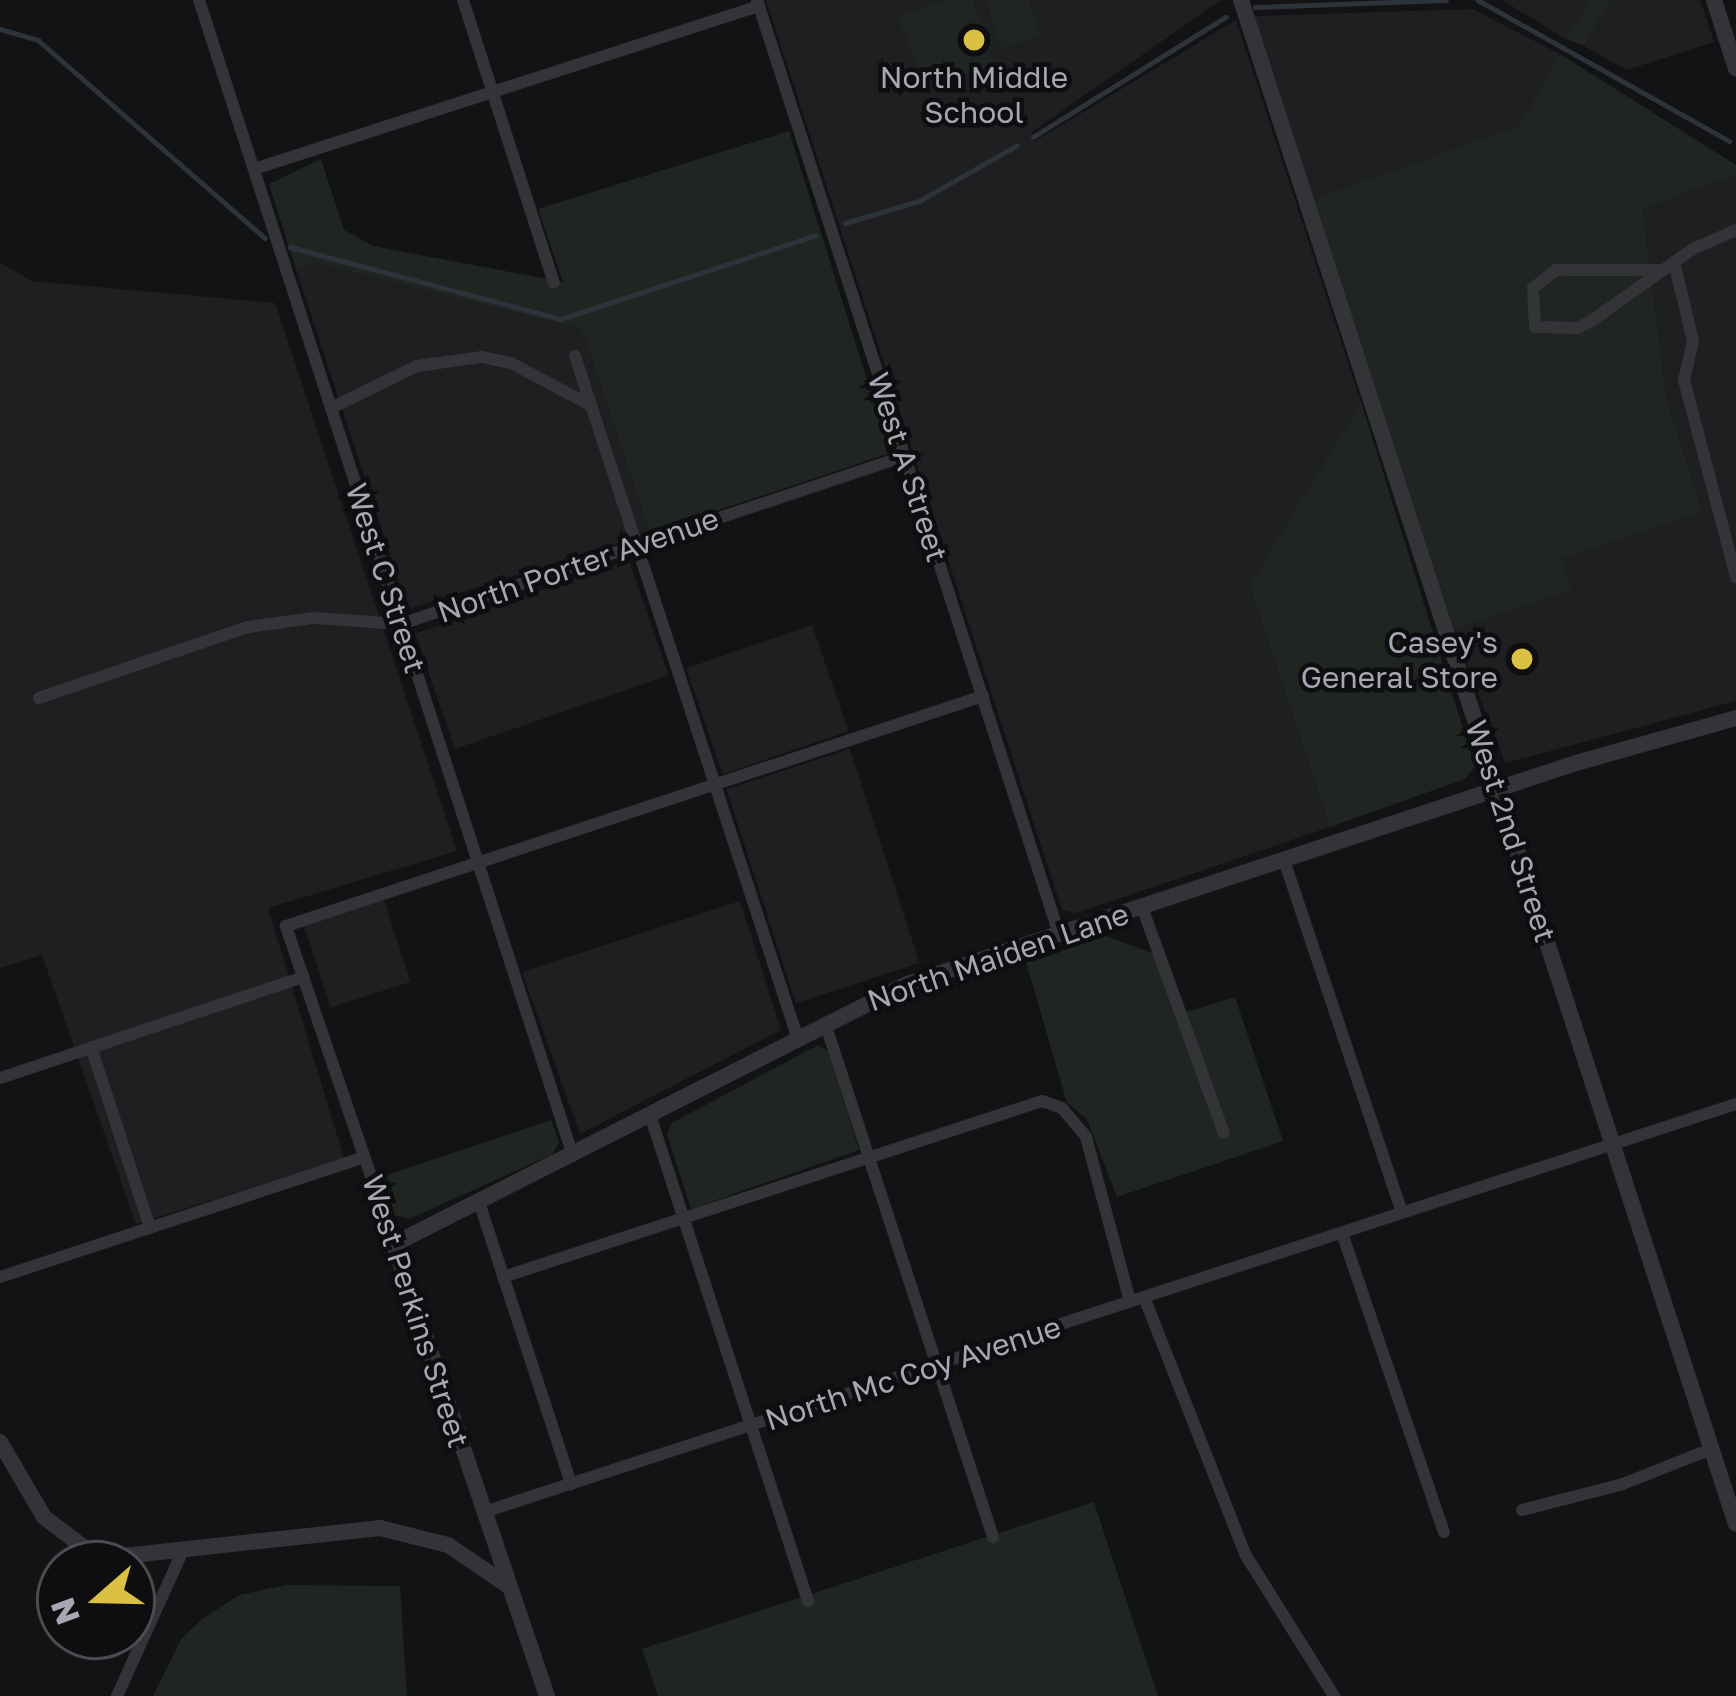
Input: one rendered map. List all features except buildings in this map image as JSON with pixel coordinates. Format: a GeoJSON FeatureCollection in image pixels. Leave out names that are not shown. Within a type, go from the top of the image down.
{"type":"FeatureCollection","features":[{"type":"Feature","properties":{"kind":"street","name":"West C Street"},"geometry":{"type":"LineString","coordinates":[[199,0],[573,1156]]}},
{"type":"Feature","properties":{"kind":"street"},"geometry":{"type":"LineString","coordinates":[[463,0],[554,283]]}},
{"type":"Feature","properties":{"kind":"street","name":"West 2nd Street"},"geometry":{"type":"LineString","coordinates":[[1240,0],[1736,1524]]}},
{"type":"Feature","properties":{"kind":"street"},"geometry":{"type":"LineString","coordinates":[[1714,0],[1736,69]]}},
{"type":"Feature","properties":{"kind":"street"},"geometry":{"type":"LineString","coordinates":[[254,169],[758,3]]}},
{"type":"Feature","properties":{"kind":"street","name":"West A Street"},"geometry":{"type":"LineString","coordinates":[[758,3],[1060,934]]}},
{"type":"Feature","properties":{"kind":"street"},"geometry":{"type":"LineString","coordinates":[[1669,266],[1556,270],[1533,288],[1535,327],[1578,328],[1669,266],[1736,230]]}},
{"type":"Feature","properties":{"kind":"street"},"geometry":{"type":"LineString","coordinates":[[1669,266],[1694,341],[1684,380],[1736,577]]}},
{"type":"Feature","properties":{"kind":"street"},"geometry":{"type":"LineString","coordinates":[[575,356],[796,1036]]}},
{"type":"Feature","properties":{"kind":"street"},"geometry":{"type":"LineString","coordinates":[[331,408],[418,366],[482,357],[511,364],[591,405]]}},
{"type":"Feature","properties":{"kind":"street","name":"North Porter Avenue"},"geometry":{"type":"LineString","coordinates":[[39,698],[248,627],[314,618],[401,624],[905,456]]}},
{"type":"Feature","properties":{"kind":"street"},"geometry":{"type":"LineString","coordinates":[[478,861],[982,696]]}},
{"type":"Feature","properties":{"kind":"street","name":"North Maiden Lane"},"geometry":{"type":"LineString","coordinates":[[394,1244],[651,1118],[796,1036],[907,984],[1497,789],[1736,718]]}},
{"type":"Feature","properties":{"kind":"street"},"geometry":{"type":"LineString","coordinates":[[1285,860],[1402,1213]]}},
{"type":"Feature","properties":{"kind":"street","name":"West Perkins Street"},"geometry":{"type":"LineString","coordinates":[[478,861],[286,926],[548,1696]]}},
{"type":"Feature","properties":{"kind":"street"},"geometry":{"type":"LineString","coordinates":[[1142,907],[1224,1133]]}},
{"type":"Feature","properties":{"kind":"street"},"geometry":{"type":"LineString","coordinates":[[0,1078],[304,977]]}},
{"type":"Feature","properties":{"kind":"street"},"geometry":{"type":"LineString","coordinates":[[824,1022],[993,1537]]}},
{"type":"Feature","properties":{"kind":"street"},"geometry":{"type":"LineString","coordinates":[[92,1047],[149,1228]]}},
{"type":"Feature","properties":{"kind":"street"},"geometry":{"type":"LineString","coordinates":[[503,1277],[1029,1102],[1055,1104],[1086,1137],[1137,1299],[1245,1554],[1334,1696]]}},
{"type":"Feature","properties":{"kind":"street","name":"North Mc Coy Avenue"},"geometry":{"type":"LineString","coordinates":[[484,1513],[1736,1104]]}},
{"type":"Feature","properties":{"kind":"street"},"geometry":{"type":"LineString","coordinates":[[651,1118],[808,1601]]}},
{"type":"Feature","properties":{"kind":"street"},"geometry":{"type":"LineString","coordinates":[[0,1277],[365,1156]]}},
{"type":"Feature","properties":{"kind":"street"},"geometry":{"type":"LineString","coordinates":[[478,1202],[571,1484]]}},
{"type":"Feature","properties":{"kind":"street"},"geometry":{"type":"LineString","coordinates":[[1342,1233],[1444,1532]]}},
{"type":"Feature","properties":{"kind":"street"},"geometry":{"type":"LineString","coordinates":[[0,1442],[63,1535],[114,1557],[181,1555],[394,1530],[448,1545],[507,1585]]}},
{"type":"Feature","properties":{"kind":"street"},"geometry":{"type":"LineString","coordinates":[[1522,1510],[1623,1484],[1712,1449]]}},
{"type":"Feature","properties":{"kind":"street"},"geometry":{"type":"LineString","coordinates":[[117,1696],[181,1555]]}},
{"type":"Feature","properties":{"kind":"shaded area"},"geometry":{"type":"Polygon","coordinates":[[[766,0],[1221,0],[1032,132],[1035,141],[1236,20],[1361,402],[1249,585],[1330,827],[1076,913],[1062,910],[766,0]]]}},
{"type":"Feature","properties":{"kind":"shaded area"},"geometry":{"type":"Polygon","coordinates":[[[948,0],[973,0],[994,66],[926,84],[897,16],[948,0]]]}},
{"type":"Feature","properties":{"kind":"shaded area"},"geometry":{"type":"Polygon","coordinates":[[[986,0],[1029,0],[1040,36],[1001,48],[986,0]]]}},
{"type":"Feature","properties":{"kind":"shaded area"},"geometry":{"type":"Polygon","coordinates":[[[1502,0],[1589,0],[1566,39],[1502,0]]]}},
{"type":"Feature","properties":{"kind":"shaded area"},"geometry":{"type":"Polygon","coordinates":[[[1589,0],[1610,0],[1584,46],[1566,39],[1589,0]]]}},
{"type":"Feature","properties":{"kind":"shaded area"},"geometry":{"type":"Polygon","coordinates":[[[1610,0],[1700,0],[1714,42],[1627,70],[1584,46],[1610,0]]]}},
{"type":"Feature","properties":{"kind":"shaded area"},"geometry":{"type":"Polygon","coordinates":[[[1473,9],[1560,54],[1518,126],[1313,199],[1254,16],[1473,9]]]}},
{"type":"Feature","properties":{"kind":"shaded area"},"geometry":{"type":"Polygon","coordinates":[[[1560,54],[1736,165],[1736,175],[1643,208],[1667,401],[1703,513],[1561,559],[1571,591],[1454,629],[1313,199],[1518,126],[1560,54]]]}},
{"type":"Feature","properties":{"kind":"shaded area"},"geometry":{"type":"Polygon","coordinates":[[[789,131],[890,453],[650,533],[581,329],[317,263],[296,269],[269,184],[321,159],[344,230],[373,246],[563,282],[538,209],[789,131]]]}},
{"type":"Feature","properties":{"kind":"shaded area"},"geometry":{"type":"Polygon","coordinates":[[[1736,175],[1736,701],[1505,763],[1454,629],[1570,591],[1560,559],[1703,513],[1667,401],[1643,207],[1736,175]]]}},
{"type":"Feature","properties":{"kind":"shaded area"},"geometry":{"type":"Polygon","coordinates":[[[0,262],[31,281],[275,303],[457,851],[268,908],[344,1158],[136,1224],[42,955],[0,968],[0,262]]]}},
{"type":"Feature","properties":{"kind":"shaded area"},"geometry":{"type":"Polygon","coordinates":[[[317,263],[581,329],[650,533],[408,609],[296,269],[317,263]]]}},
{"type":"Feature","properties":{"kind":"shaded area"},"geometry":{"type":"Polygon","coordinates":[[[1361,402],[1475,767],[1465,779],[1330,827],[1249,585],[1361,402]]]}},
{"type":"Feature","properties":{"kind":"shaded area"},"geometry":{"type":"Polygon","coordinates":[[[629,560],[669,675],[455,749],[415,634],[629,560]]]}},
{"type":"Feature","properties":{"kind":"shaded area"},"geometry":{"type":"Polygon","coordinates":[[[812,625],[848,731],[723,774],[686,668],[812,625]]]}},
{"type":"Feature","properties":{"kind":"shaded area"},"geometry":{"type":"Polygon","coordinates":[[[850,749],[920,963],[796,1003],[726,789],[850,749]]]}},
{"type":"Feature","properties":{"kind":"shaded area"},"geometry":{"type":"Polygon","coordinates":[[[384,900],[411,982],[331,1008],[304,926],[384,900]]]}},
{"type":"Feature","properties":{"kind":"shaded area"},"geometry":{"type":"Polygon","coordinates":[[[740,901],[781,1030],[580,1134],[522,972],[740,901]]]}},
{"type":"Feature","properties":{"kind":"shaded area"},"geometry":{"type":"Polygon","coordinates":[[[1106,936],[1152,953],[1184,1013],[1235,997],[1283,1141],[1117,1197],[1087,1119],[1067,1103],[1026,962],[1106,936]]]}},
{"type":"Feature","properties":{"kind":"shaded area"},"geometry":{"type":"Polygon","coordinates":[[[818,1045],[828,1051],[859,1150],[691,1209],[667,1134],[672,1123],[818,1045]]]}},
{"type":"Feature","properties":{"kind":"shaded area"},"geometry":{"type":"Polygon","coordinates":[[[551,1120],[559,1142],[553,1154],[409,1219],[395,1215],[381,1177],[551,1120]]]}},
{"type":"Feature","properties":{"kind":"shaded area"},"geometry":{"type":"Polygon","coordinates":[[[1094,1502],[1158,1696],[658,1696],[642,1649],[1094,1502]]]}},
{"type":"Feature","properties":{"kind":"shaded area"},"geometry":{"type":"Polygon","coordinates":[[[286,1585],[400,1586],[407,1696],[153,1696],[181,1639],[201,1620],[239,1595],[286,1585]]]}},
{"type":"Feature","properties":{"kind":"waterway"},"geometry":{"type":"LineString","coordinates":[[1255,7],[1446,0]]}},
{"type":"Feature","properties":{"kind":"waterway"},"geometry":{"type":"LineString","coordinates":[[1478,0],[1729,141]]}},
{"type":"Feature","properties":{"kind":"waterway"},"geometry":{"type":"LineString","coordinates":[[1033,137],[1226,17]]}},
{"type":"Feature","properties":{"kind":"waterway"},"geometry":{"type":"LineString","coordinates":[[0,29],[38,40],[265,238]]}},
{"type":"Feature","properties":{"kind":"waterway"},"geometry":{"type":"LineString","coordinates":[[845,223],[919,201],[1016,146]]}},
{"type":"Feature","properties":{"kind":"waterway"},"geometry":{"type":"LineString","coordinates":[[290,247],[561,319],[816,235]]}},
{"type":"Feature","properties":{"kind":"place","name":"North Middle School"},"geometry":{"type":"Point","coordinates":[974,40]}},
{"type":"Feature","properties":{"kind":"place","name":"Casey's General Store"},"geometry":{"type":"Point","coordinates":[1522,659]}}]}
